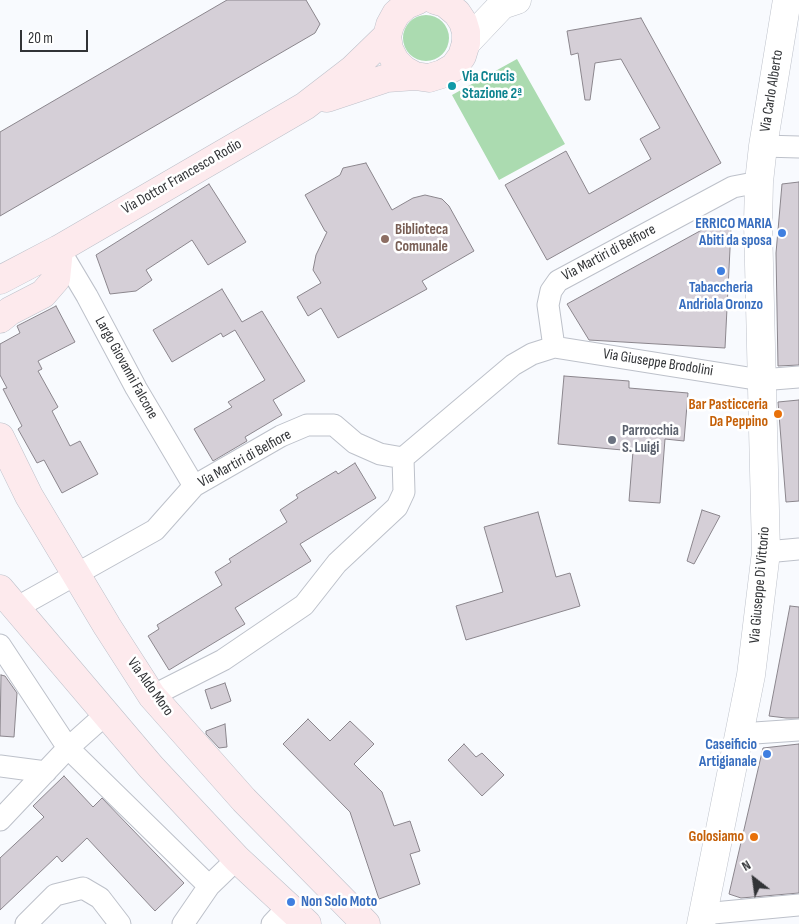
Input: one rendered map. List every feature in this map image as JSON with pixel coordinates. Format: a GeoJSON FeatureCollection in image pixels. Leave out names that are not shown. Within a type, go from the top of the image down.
{"type":"FeatureCollection","features":[{"type":"Feature","properties":{"kind":"main road","name":"Via Dottor Francesco Rodio"},"geometry":{"type":"LineString","coordinates":[[0,280],[59,249],[305,106],[353,69],[389,20],[406,5],[418,0]]}},
{"type":"Feature","properties":{"kind":"main road"},"geometry":{"type":"LineString","coordinates":[[448,2],[463,22],[466,32],[466,43]]}},
{"type":"Feature","properties":{"kind":"main road"},"geometry":{"type":"LineString","coordinates":[[389,20],[389,49],[395,61],[404,70],[416,76]]}},
{"type":"Feature","properties":{"kind":"main road","name":"Via Dottor Francesco Rodio"},"geometry":{"type":"LineString","coordinates":[[305,106],[387,78],[416,76],[429,78],[442,74],[454,67],[462,56],[466,43]]}},
{"type":"Feature","properties":{"kind":"main road"},"geometry":{"type":"LineString","coordinates":[[0,319],[10,311],[42,294],[56,279],[59,249]]}},
{"type":"Feature","properties":{"kind":"main road","name":"Via Aldo Moro"},"geometry":{"type":"LineString","coordinates":[[0,437],[29,496],[152,696],[244,800],[366,924]]}},
{"type":"Feature","properties":{"kind":"main road"},"geometry":{"type":"LineString","coordinates":[[8,599],[105,715],[289,918]]}},
{"type":"Feature","properties":{"kind":"street"},"geometry":{"type":"LineString","coordinates":[[466,43],[502,5],[517,0]]}},
{"type":"Feature","properties":{"kind":"street","name":"Via Carlo Alberto"},"geometry":{"type":"LineString","coordinates":[[759,182],[763,146],[787,0]]}},
{"type":"Feature","properties":{"kind":"street"},"geometry":{"type":"LineString","coordinates":[[763,146],[799,147]]}},
{"type":"Feature","properties":{"kind":"street","name":"Via Martiri di Belfiore"},"geometry":{"type":"LineString","coordinates":[[554,347],[548,305],[551,290],[558,281],[734,187],[759,182]]}},
{"type":"Feature","properties":{"kind":"street","name":"Via Giuseppe Di Vittorio"},"geometry":{"type":"LineString","coordinates":[[702,919],[752,675],[766,552],[758,222],[759,182]]}},
{"type":"Feature","properties":{"kind":"street","name":"Largo Giovanni Falcone"},"geometry":{"type":"LineString","coordinates":[[59,249],[87,296],[136,388],[194,486]]}},
{"type":"Feature","properties":{"kind":"street"},"geometry":{"type":"LineString","coordinates":[[152,696],[223,660],[304,605],[337,563],[397,508],[404,492],[403,458],[513,365],[532,354],[554,347]]}},
{"type":"Feature","properties":{"kind":"street","name":"Via Giuseppe Brodolini"},"geometry":{"type":"LineString","coordinates":[[554,347],[761,380],[799,377]]}},
{"type":"Feature","properties":{"kind":"street","name":"Via Martiri di Belfiore"},"geometry":{"type":"LineString","coordinates":[[8,599],[77,575],[156,530],[194,486],[281,436],[307,425],[334,425],[355,443],[380,454],[403,458]]}},
{"type":"Feature","properties":{"kind":"street"},"geometry":{"type":"LineString","coordinates":[[766,552],[799,549]]}},
{"type":"Feature","properties":{"kind":"street"},"geometry":{"type":"LineString","coordinates":[[0,645],[68,748],[209,886]]}},
{"type":"Feature","properties":{"kind":"street"},"geometry":{"type":"LineString","coordinates":[[0,820],[68,748],[105,715]]}},
{"type":"Feature","properties":{"kind":"street"},"geometry":{"type":"LineString","coordinates":[[740,734],[799,730]]}},
{"type":"Feature","properties":{"kind":"street"},"geometry":{"type":"LineString","coordinates":[[0,766],[46,772]]}},
{"type":"Feature","properties":{"kind":"street"},"geometry":{"type":"LineString","coordinates":[[183,924],[209,886],[237,859]]}},
{"type":"Feature","properties":{"kind":"street"},"geometry":{"type":"LineString","coordinates":[[26,924],[55,895],[82,888],[100,898],[120,924]]}},
{"type":"Feature","properties":{"kind":"street"},"geometry":{"type":"LineString","coordinates":[[702,919],[799,905]]}},
{"type":"Feature","properties":{"kind":"green space"},"geometry":{"type":"Polygon","coordinates":[[[426,15],[439,19],[445,25],[449,38],[445,51],[439,57],[426,61],[413,57],[407,51],[403,38],[407,25],[413,19],[426,15]]]}},
{"type":"Feature","properties":{"kind":"green space"},"geometry":{"type":"Polygon","coordinates":[[[517,59],[565,144],[499,180],[452,95],[517,59]]]}},
{"type":"Feature","properties":{"kind":"building"},"geometry":{"type":"Polygon","coordinates":[[[227,0],[306,0],[320,24],[315,33],[0,216],[0,132],[227,0]]]}},
{"type":"Feature","properties":{"kind":"building"},"geometry":{"type":"Polygon","coordinates":[[[641,18],[721,163],[547,260],[505,185],[566,151],[589,194],[651,159],[640,139],[660,128],[621,59],[595,63],[590,100],[585,100],[578,53],[571,55],[567,31],[641,18]]]}},
{"type":"Feature","properties":{"kind":"building"},"geometry":{"type":"Polygon","coordinates":[[[366,163],[392,210],[413,198],[425,195],[442,199],[449,206],[474,251],[422,281],[427,289],[338,338],[321,308],[308,316],[297,297],[321,283],[313,270],[316,255],[327,232],[305,195],[340,175],[343,168],[366,163]]]}},
{"type":"Feature","properties":{"kind":"building"},"geometry":{"type":"Polygon","coordinates":[[[799,182],[799,365],[778,366],[776,253],[782,184],[799,182]]]}},
{"type":"Feature","properties":{"kind":"building"},"geometry":{"type":"Polygon","coordinates":[[[209,184],[246,242],[208,265],[192,240],[146,270],[152,280],[136,291],[110,294],[96,255],[209,184]]]}},
{"type":"Feature","properties":{"kind":"building"},"geometry":{"type":"Polygon","coordinates":[[[720,220],[731,229],[725,348],[589,340],[567,304],[720,220]]]}},
{"type":"Feature","properties":{"kind":"building"},"geometry":{"type":"Polygon","coordinates":[[[222,289],[242,322],[262,311],[305,381],[273,400],[282,415],[245,437],[247,441],[213,461],[194,429],[232,407],[228,402],[265,380],[235,330],[223,337],[221,333],[172,362],[153,330],[222,289]]]}},
{"type":"Feature","properties":{"kind":"building"},"geometry":{"type":"Polygon","coordinates":[[[56,306],[75,342],[38,361],[42,369],[38,371],[58,407],[52,411],[70,446],[80,441],[98,474],[62,493],[44,460],[37,463],[18,429],[22,426],[3,389],[7,388],[0,375],[0,344],[20,333],[17,326],[56,306]]]}},
{"type":"Feature","properties":{"kind":"building","name":"Parrocchia S. Luigi"},"geometry":{"type":"Polygon","coordinates":[[[564,376],[629,381],[629,388],[688,393],[684,441],[665,439],[660,503],[629,501],[633,451],[558,444],[564,376]]]}},
{"type":"Feature","properties":{"kind":"building"},"geometry":{"type":"Polygon","coordinates":[[[799,400],[799,501],[786,502],[778,402],[799,400]]]}},
{"type":"Feature","properties":{"kind":"building"},"geometry":{"type":"Polygon","coordinates":[[[355,463],[376,498],[300,544],[311,561],[235,608],[245,624],[169,670],[148,636],[159,629],[157,625],[222,585],[215,572],[231,562],[229,559],[287,522],[280,510],[298,498],[296,495],[336,471],[338,474],[355,463]]]}},
{"type":"Feature","properties":{"kind":"building"},"geometry":{"type":"Polygon","coordinates":[[[702,510],[720,516],[694,564],[687,561],[702,510]]]}},
{"type":"Feature","properties":{"kind":"building"},"geometry":{"type":"Polygon","coordinates":[[[538,512],[556,577],[570,573],[580,606],[466,640],[456,606],[503,592],[484,527],[538,512]]]}},
{"type":"Feature","properties":{"kind":"building"},"geometry":{"type":"Polygon","coordinates":[[[790,606],[799,607],[799,718],[769,716],[790,606]]]}},
{"type":"Feature","properties":{"kind":"building"},"geometry":{"type":"Polygon","coordinates":[[[1,675],[5,676],[17,693],[14,737],[0,736],[1,675]]]}},
{"type":"Feature","properties":{"kind":"building"},"geometry":{"type":"Polygon","coordinates":[[[225,683],[231,701],[211,709],[205,690],[225,683]]]}},
{"type":"Feature","properties":{"kind":"building"},"geometry":{"type":"Polygon","coordinates":[[[308,719],[330,741],[350,721],[374,744],[354,764],[382,792],[394,826],[410,821],[420,851],[410,854],[420,884],[379,899],[350,812],[283,744],[308,719]]]}},
{"type":"Feature","properties":{"kind":"building"},"geometry":{"type":"Polygon","coordinates":[[[225,724],[227,747],[219,748],[206,734],[206,731],[225,724]]]}},
{"type":"Feature","properties":{"kind":"building"},"geometry":{"type":"Polygon","coordinates":[[[464,744],[476,757],[482,753],[504,775],[482,796],[448,760],[464,744]]]}},
{"type":"Feature","properties":{"kind":"building"},"geometry":{"type":"Polygon","coordinates":[[[799,744],[799,893],[741,898],[729,894],[763,748],[799,744]]]}},
{"type":"Feature","properties":{"kind":"building"},"geometry":{"type":"Polygon","coordinates":[[[64,776],[93,807],[102,798],[184,883],[155,911],[87,838],[62,862],[57,856],[0,910],[0,858],[44,817],[33,806],[64,776]]]}},
{"type":"Feature","properties":{"kind":"place","name":"Via Crucis Stazione 2ª"},"geometry":{"type":"Point","coordinates":[452,86]}},
{"type":"Feature","properties":{"kind":"place","name":"ERRICO MARIA Abiti da sposa"},"geometry":{"type":"Point","coordinates":[782,233]}},
{"type":"Feature","properties":{"kind":"place","name":"Biblioteca Comunale"},"geometry":{"type":"Point","coordinates":[385,239]}},
{"type":"Feature","properties":{"kind":"place","name":"Tabaccheria Andriola Oronzo"},"geometry":{"type":"Point","coordinates":[721,271]}},
{"type":"Feature","properties":{"kind":"place","name":"Bar Pasticceria Da Peppino"},"geometry":{"type":"Point","coordinates":[778,414]}},
{"type":"Feature","properties":{"kind":"place","name":"Parrocchia S. Luigi"},"geometry":{"type":"Point","coordinates":[612,440]}},
{"type":"Feature","properties":{"kind":"place","name":"Caseificio Artigianale"},"geometry":{"type":"Point","coordinates":[767,754]}},
{"type":"Feature","properties":{"kind":"place","name":"Golosiamo"},"geometry":{"type":"Point","coordinates":[754,837]}},
{"type":"Feature","properties":{"kind":"place","name":"Non Solo Moto"},"geometry":{"type":"Point","coordinates":[291,902]}}]}
